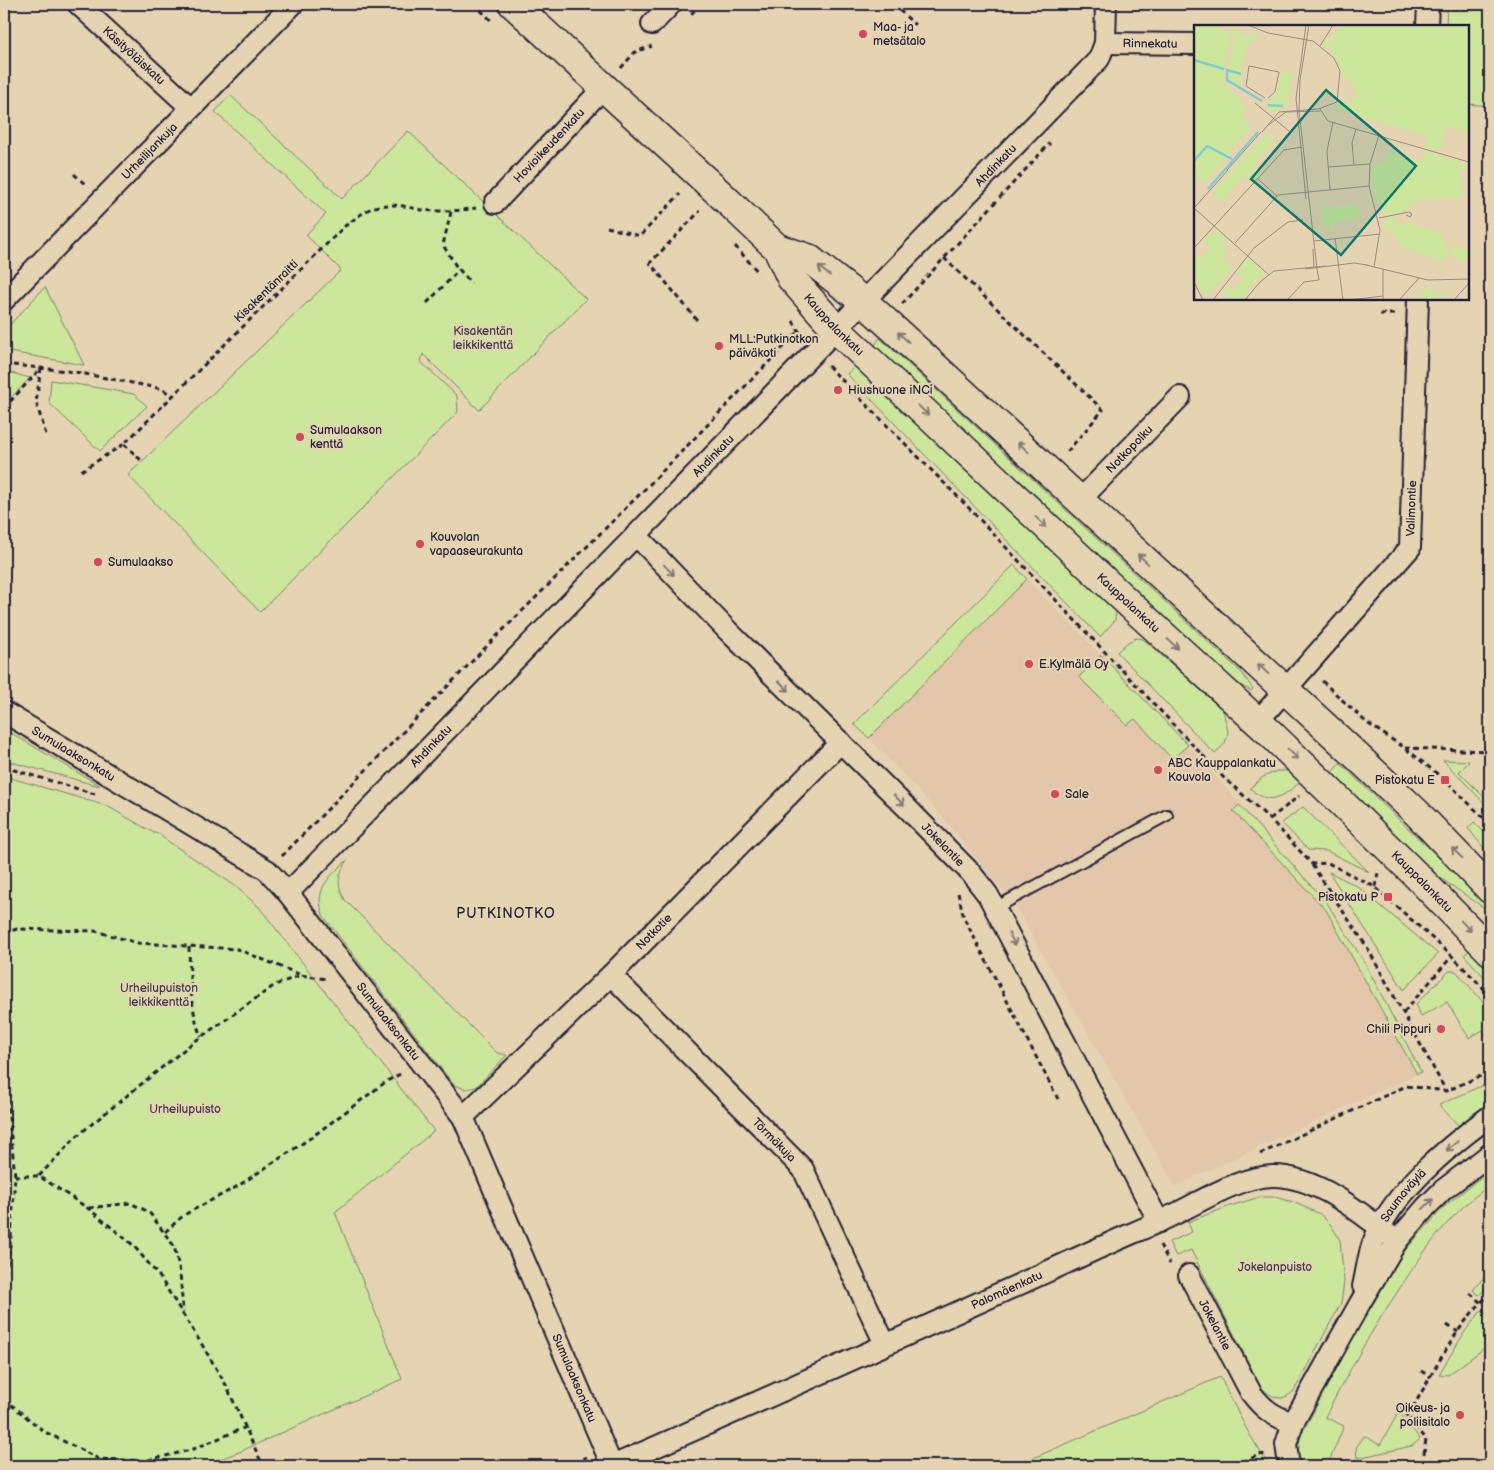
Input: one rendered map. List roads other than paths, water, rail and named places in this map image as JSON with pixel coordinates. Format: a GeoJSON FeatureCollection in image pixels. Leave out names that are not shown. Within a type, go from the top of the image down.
{"type":"FeatureCollection","features":[{"type":"Feature","properties":{"kind":"main road","name":"Kauppalankatu"},"geometry":{"type":"LineString","coordinates":[[514,4],[777,248],[791,278],[836,329],[1139,613],[1258,721],[1416,875],[1490,951]]}},
{"type":"Feature","properties":{"kind":"main road","name":"Kauppalankatu"},"geometry":{"type":"LineString","coordinates":[[777,248],[808,258],[863,301],[1417,813],[1490,889]]}},
{"type":"Feature","properties":{"kind":"street","name":"Käsityöläiskatu"},"geometry":{"type":"LineString","coordinates":[[78,4],[190,108]]}},
{"type":"Feature","properties":{"kind":"street","name":"Urheilijankuja"},"geometry":{"type":"LineString","coordinates":[[4,300],[293,4]]}},
{"type":"Feature","properties":{"kind":"street"},"geometry":{"type":"LineString","coordinates":[[652,24],[671,4]]}},
{"type":"Feature","properties":{"kind":"street","name":"Ahdinkatu"},"geometry":{"type":"LineString","coordinates":[[288,893],[1099,59],[1105,43],[1106,4]]}},
{"type":"Feature","properties":{"kind":"street"},"geometry":{"type":"LineString","coordinates":[[1427,25],[1428,4]]}},
{"type":"Feature","properties":{"kind":"street","name":"Rinnekatu"},"geometry":{"type":"LineString","coordinates":[[1105,43],[1194,44]]}},
{"type":"Feature","properties":{"kind":"street","name":"Hovioikeudenkatu"},"geometry":{"type":"LineString","coordinates":[[495,204],[604,87]]}},
{"type":"Feature","properties":{"kind":"street","name":"Valimontie"},"geometry":{"type":"LineString","coordinates":[[1258,721],[1410,548],[1418,300]]}},
{"type":"Feature","properties":{"kind":"street","name":"Notkopolku"},"geometry":{"type":"LineString","coordinates":[[1080,500],[1180,397]]}},
{"type":"Feature","properties":{"kind":"street","name":"Jokelantie"},"geometry":{"type":"LineString","coordinates":[[636,535],[728,631],[970,872],[988,895],[1163,1231]]}},
{"type":"Feature","properties":{"kind":"street","name":"Sumulaaksonkatu"},"geometry":{"type":"LineString","coordinates":[[4,712],[267,870],[288,893],[463,1117],[612,1466]]}},
{"type":"Feature","properties":{"kind":"street","name":"Notkotie"},"geometry":{"type":"LineString","coordinates":[[463,1117],[611,975],[841,742]]}},
{"type":"Feature","properties":{"kind":"street","name":"Törmäkuja"},"geometry":{"type":"LineString","coordinates":[[611,975],[803,1169],[885,1344]]}},
{"type":"Feature","properties":{"kind":"street","name":"Saumaväylä"},"geometry":{"type":"LineString","coordinates":[[1360,1303],[1374,1240],[1380,1227],[1398,1200],[1414,1180],[1452,1146],[1490,1116]]}},
{"type":"Feature","properties":{"kind":"street","name":"Saumaväylä"},"geometry":{"type":"LineString","coordinates":[[1288,1460],[1288,1437],[1294,1423],[1360,1303],[1397,1241],[1415,1218],[1443,1190],[1490,1154]]}},
{"type":"Feature","properties":{"kind":"street","name":"Palomäenkatu"},"geometry":{"type":"LineString","coordinates":[[612,1466],[815,1378],[885,1344],[1163,1231],[1226,1189],[1250,1180],[1272,1176],[1290,1178],[1316,1187],[1338,1198],[1397,1241]]}},
{"type":"Feature","properties":{"kind":"street","name":"Jokelantie"},"geometry":{"type":"LineString","coordinates":[[1189,1275],[1251,1393],[1270,1414],[1294,1423]]}},
{"type":"Feature","properties":{"kind":"lane"},"geometry":{"type":"LineString","coordinates":[[995,908],[1167,814]]}},
{"type":"Feature","properties":{"kind":"place","name":"Maa- ja metsätalo"},"geometry":{"type":"Point","coordinates":[863,34]}},
{"type":"Feature","properties":{"kind":"place","name":"MLL:Putkinotkon päiväkoti"},"geometry":{"type":"Point","coordinates":[719,346]}},
{"type":"Feature","properties":{"kind":"place","name":"Hiushuone iNCi"},"geometry":{"type":"Point","coordinates":[838,390]}},
{"type":"Feature","properties":{"kind":"place","name":"Sumulaakson kenttä"},"geometry":{"type":"Point","coordinates":[300,437]}},
{"type":"Feature","properties":{"kind":"place","name":"Kouvolan vapaaseurakunta"},"geometry":{"type":"Point","coordinates":[420,544]}},
{"type":"Feature","properties":{"kind":"place","name":"Sumulaakso"},"geometry":{"type":"Point","coordinates":[98,562]}},
{"type":"Feature","properties":{"kind":"place","name":"E.Kylmälä Oy"},"geometry":{"type":"Point","coordinates":[1029,664]}},
{"type":"Feature","properties":{"kind":"place","name":"ABC Kauppalankatu Kouvola"},"geometry":{"type":"Point","coordinates":[1158,770]}},
{"type":"Feature","properties":{"kind":"place","name":"Pistokatu E"},"geometry":{"type":"Point","coordinates":[1445,780]}},
{"type":"Feature","properties":{"kind":"place","name":"Sale"},"geometry":{"type":"Point","coordinates":[1055,794]}},
{"type":"Feature","properties":{"kind":"place","name":"Pistokatu P"},"geometry":{"type":"Point","coordinates":[1388,897]}},
{"type":"Feature","properties":{"kind":"place","name":"Chili Pippuri"},"geometry":{"type":"Point","coordinates":[1441,1029]}},
{"type":"Feature","properties":{"kind":"place","name":"Oikeus- ja poliisitalo"},"geometry":{"type":"Point","coordinates":[1460,1415]}},
{"type":"Feature","properties":{"kind":"district","name":"PUTKINOTKO"},"geometry":{"type":"Point","coordinates":[506,913]}},
{"type":"Feature","properties":{"kind":"park label","name":"Kisakentän leikkikenttä"},"geometry":{"type":"Point","coordinates":[483,338]}},
{"type":"Feature","properties":{"kind":"park label","name":"Urheilupuiston leikkikenttä"},"geometry":{"type":"Point","coordinates":[159,995]}},
{"type":"Feature","properties":{"kind":"park label","name":"Urheilupuisto"},"geometry":{"type":"Point","coordinates":[185,1109]}},
{"type":"Feature","properties":{"kind":"park label","name":"Jokelanpuisto"},"geometry":{"type":"Point","coordinates":[1275,1267]}}]}
